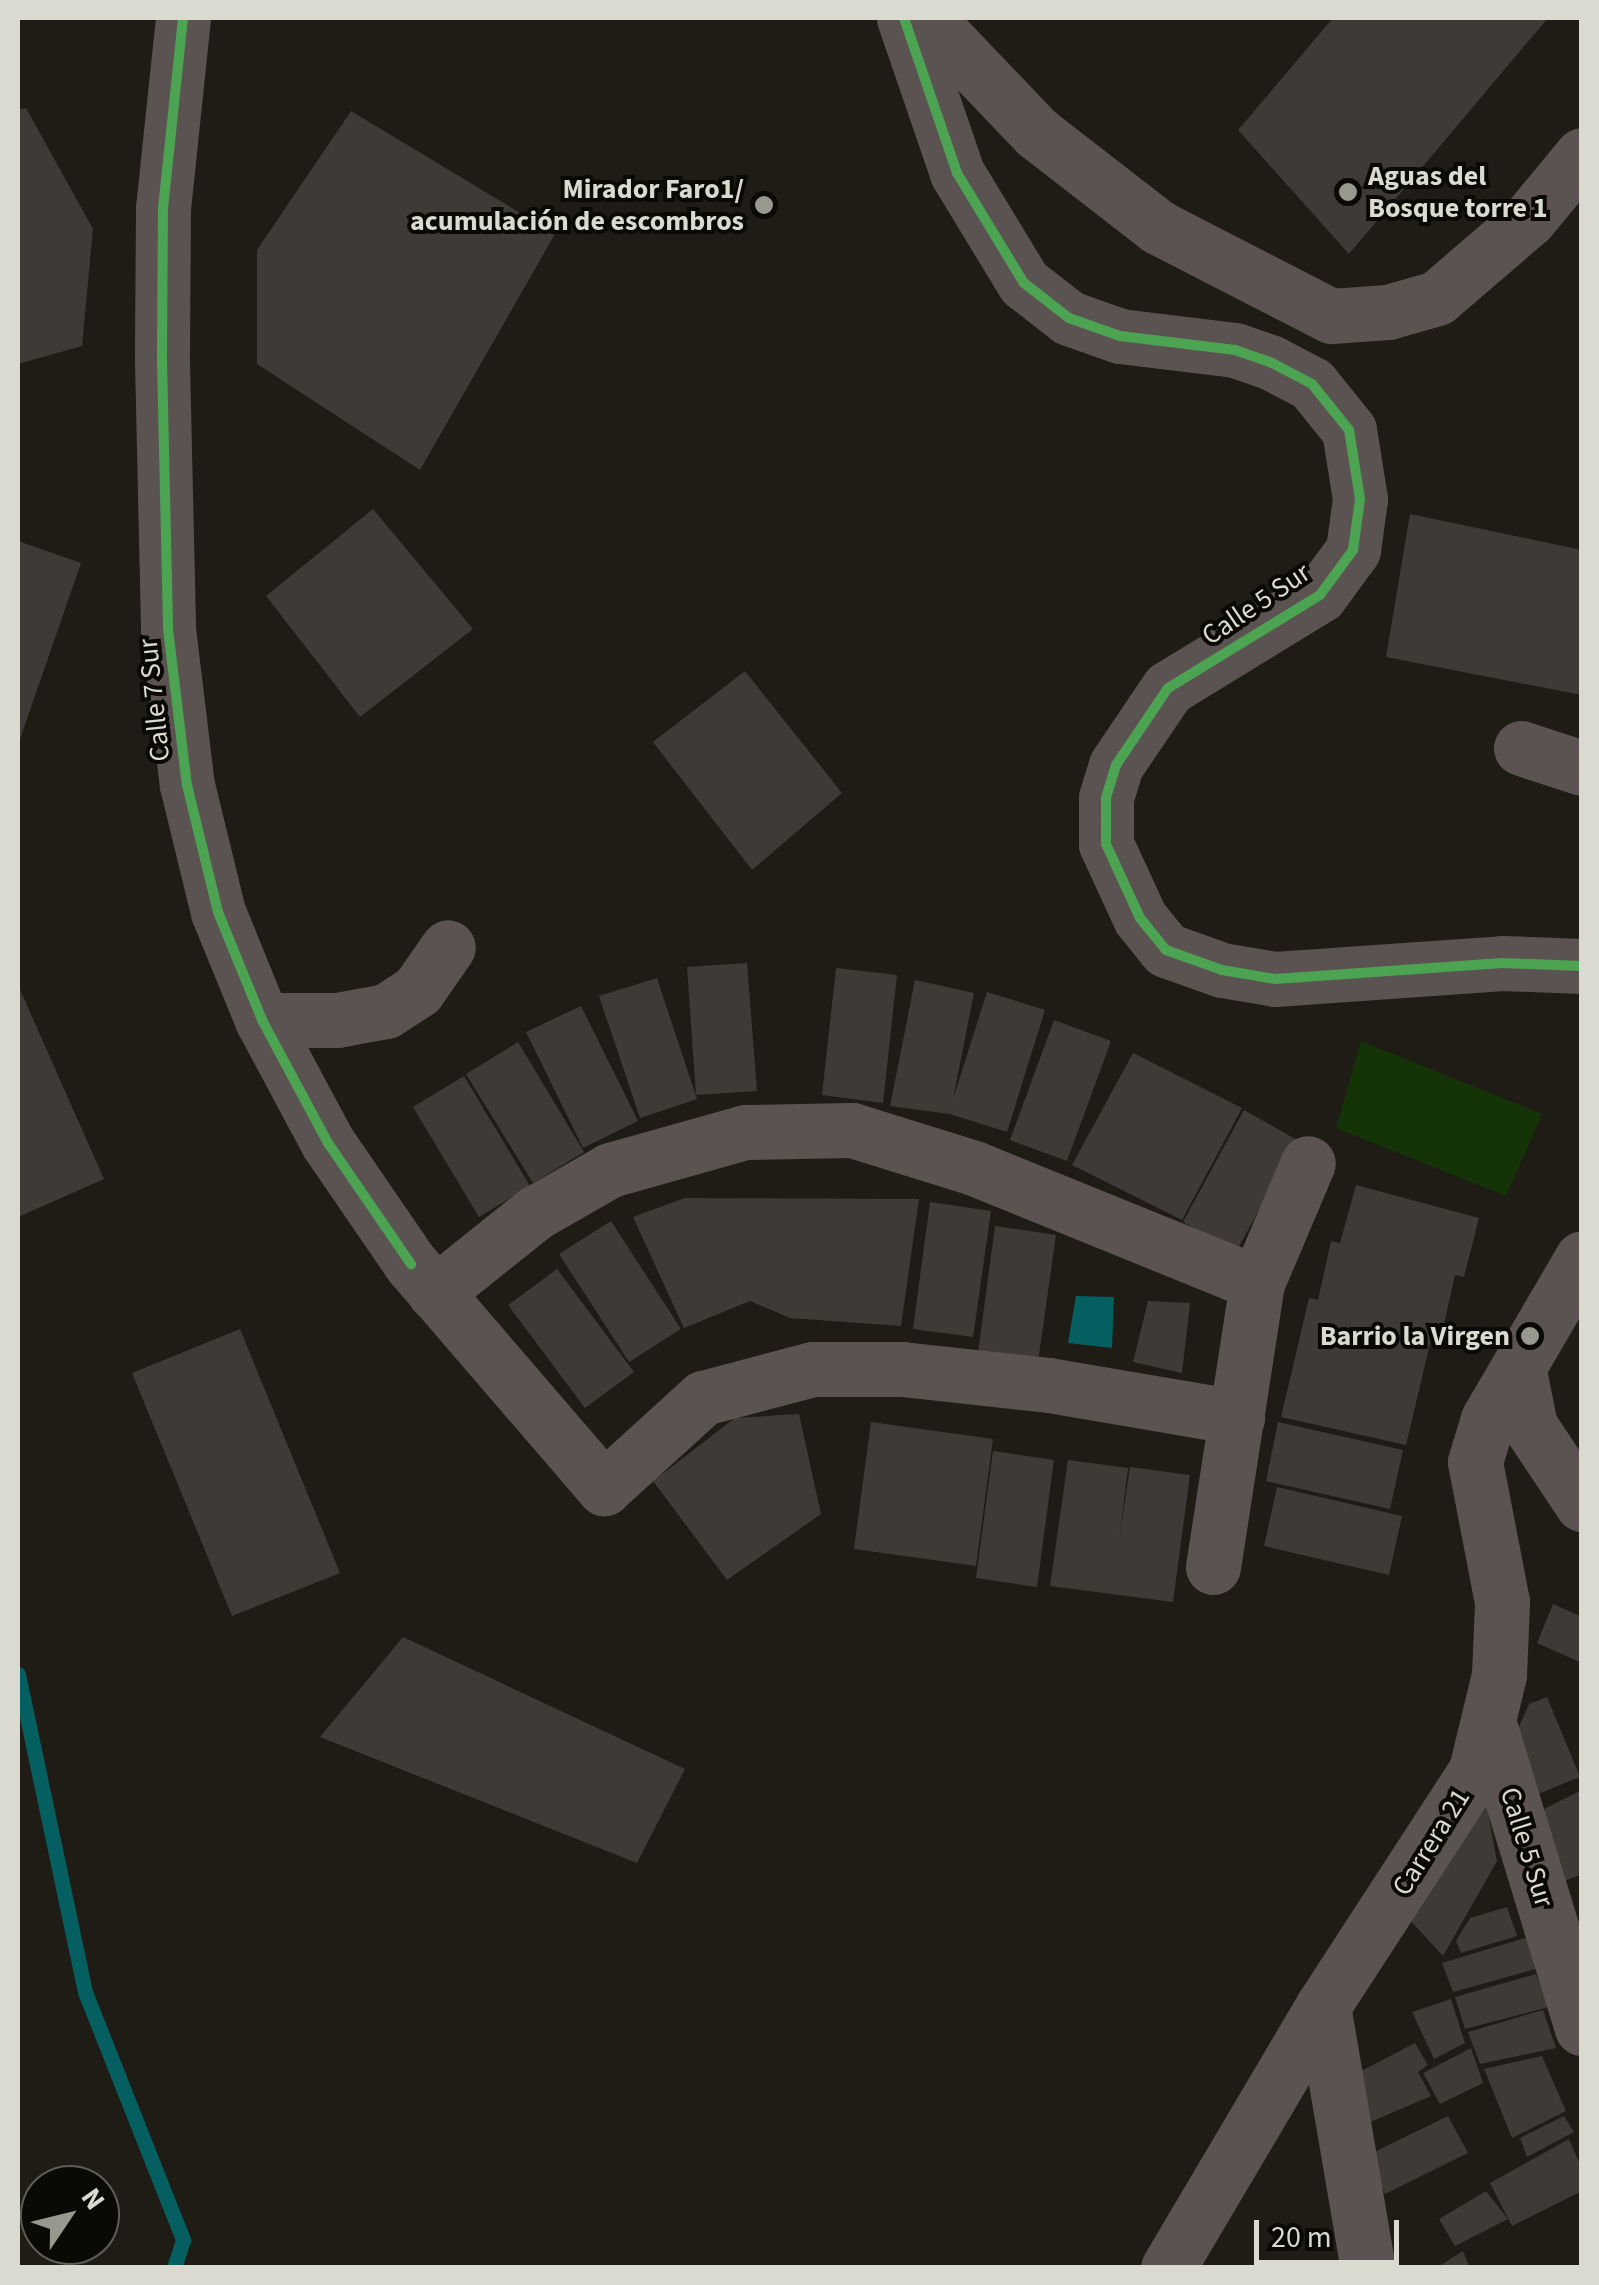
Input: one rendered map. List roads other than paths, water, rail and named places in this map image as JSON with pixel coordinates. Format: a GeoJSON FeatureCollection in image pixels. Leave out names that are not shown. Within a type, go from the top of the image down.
{"type":"FeatureCollection","features":[{"type":"Feature","properties":{"kind":"street","name":"Calle 7 Sur"},"geometry":{"type":"LineString","coordinates":[[183,18],[163,208],[168,629],[186,786],[218,912],[262,1020],[328,1143],[423,1278],[604,1488],[702,1398],[813,1369],[902,1369],[1050,1385],[1236,1416]]}},
{"type":"Feature","properties":{"kind":"street","name":"Calle 5 Sur"},"geometry":{"type":"LineString","coordinates":[[904,18],[957,172],[1024,283],[1069,318],[1120,336],[1235,350],[1272,363],[1312,384],[1349,430],[1360,499],[1352,550],[1320,594],[1168,688],[1116,765],[1106,798],[1106,844],[1140,918],[1166,950],[1222,970],[1276,979],[1502,962],[1582,966]]}},
{"type":"Feature","properties":{"kind":"street"},"geometry":{"type":"LineString","coordinates":[[927,18],[1037,133],[1158,227],[1331,316],[1388,312],[1437,298],[1528,219],[1582,155]]}},
{"type":"Feature","properties":{"kind":"street"},"geometry":{"type":"LineString","coordinates":[[957,172],[1037,133]]}},
{"type":"Feature","properties":{"kind":"street"},"geometry":{"type":"LineString","coordinates":[[1522,748],[1582,768]]}},
{"type":"Feature","properties":{"kind":"street"},"geometry":{"type":"LineString","coordinates":[[262,1020],[337,1020],[386,1011],[418,990],[448,946]]}},
{"type":"Feature","properties":{"kind":"street"},"geometry":{"type":"LineString","coordinates":[[423,1278],[610,1170],[745,1132],[852,1130],[974,1168],[1256,1283]]}},
{"type":"Feature","properties":{"kind":"street"},"geometry":{"type":"LineString","coordinates":[[1214,1567],[1256,1283],[1308,1163]]}},
{"type":"Feature","properties":{"kind":"street"},"geometry":{"type":"LineString","coordinates":[[1582,1258],[1518,1371],[1530,1426],[1582,1504]]}},
{"type":"Feature","properties":{"kind":"street","name":"Carrera 21"},"geometry":{"type":"LineString","coordinates":[[1168,2268],[1323,2006],[1430,1850],[1476,1770],[1499,1675],[1502,1602],[1476,1462],[1488,1419],[1518,1371]]}},
{"type":"Feature","properties":{"kind":"street","name":"Calle 5 Sur"},"geometry":{"type":"LineString","coordinates":[[1489,1724],[1582,2028]]}},
{"type":"Feature","properties":{"kind":"street"},"geometry":{"type":"LineString","coordinates":[[1323,2006],[1368,2268]]}},
{"type":"Feature","properties":{"kind":"water"},"geometry":{"type":"Polygon","coordinates":[[[1076,1296],[1114,1297],[1112,1348],[1068,1343],[1076,1296]]]}},
{"type":"Feature","properties":{"kind":"waterway"},"geometry":{"type":"LineString","coordinates":[[18,1674],[85,1992],[183,2240],[174,2268]]}},
{"type":"Feature","properties":{"kind":"place","name":"Aguas del Bosque torre 1"},"geometry":{"type":"Point","coordinates":[1348,192]}},
{"type":"Feature","properties":{"kind":"place","name":"Mirador Faro1/ acumulación de escombros"},"geometry":{"type":"Point","coordinates":[764,205]}},
{"type":"Feature","properties":{"kind":"place","name":"Barrio la Virgen"},"geometry":{"type":"Point","coordinates":[1530,1336]}}]}
